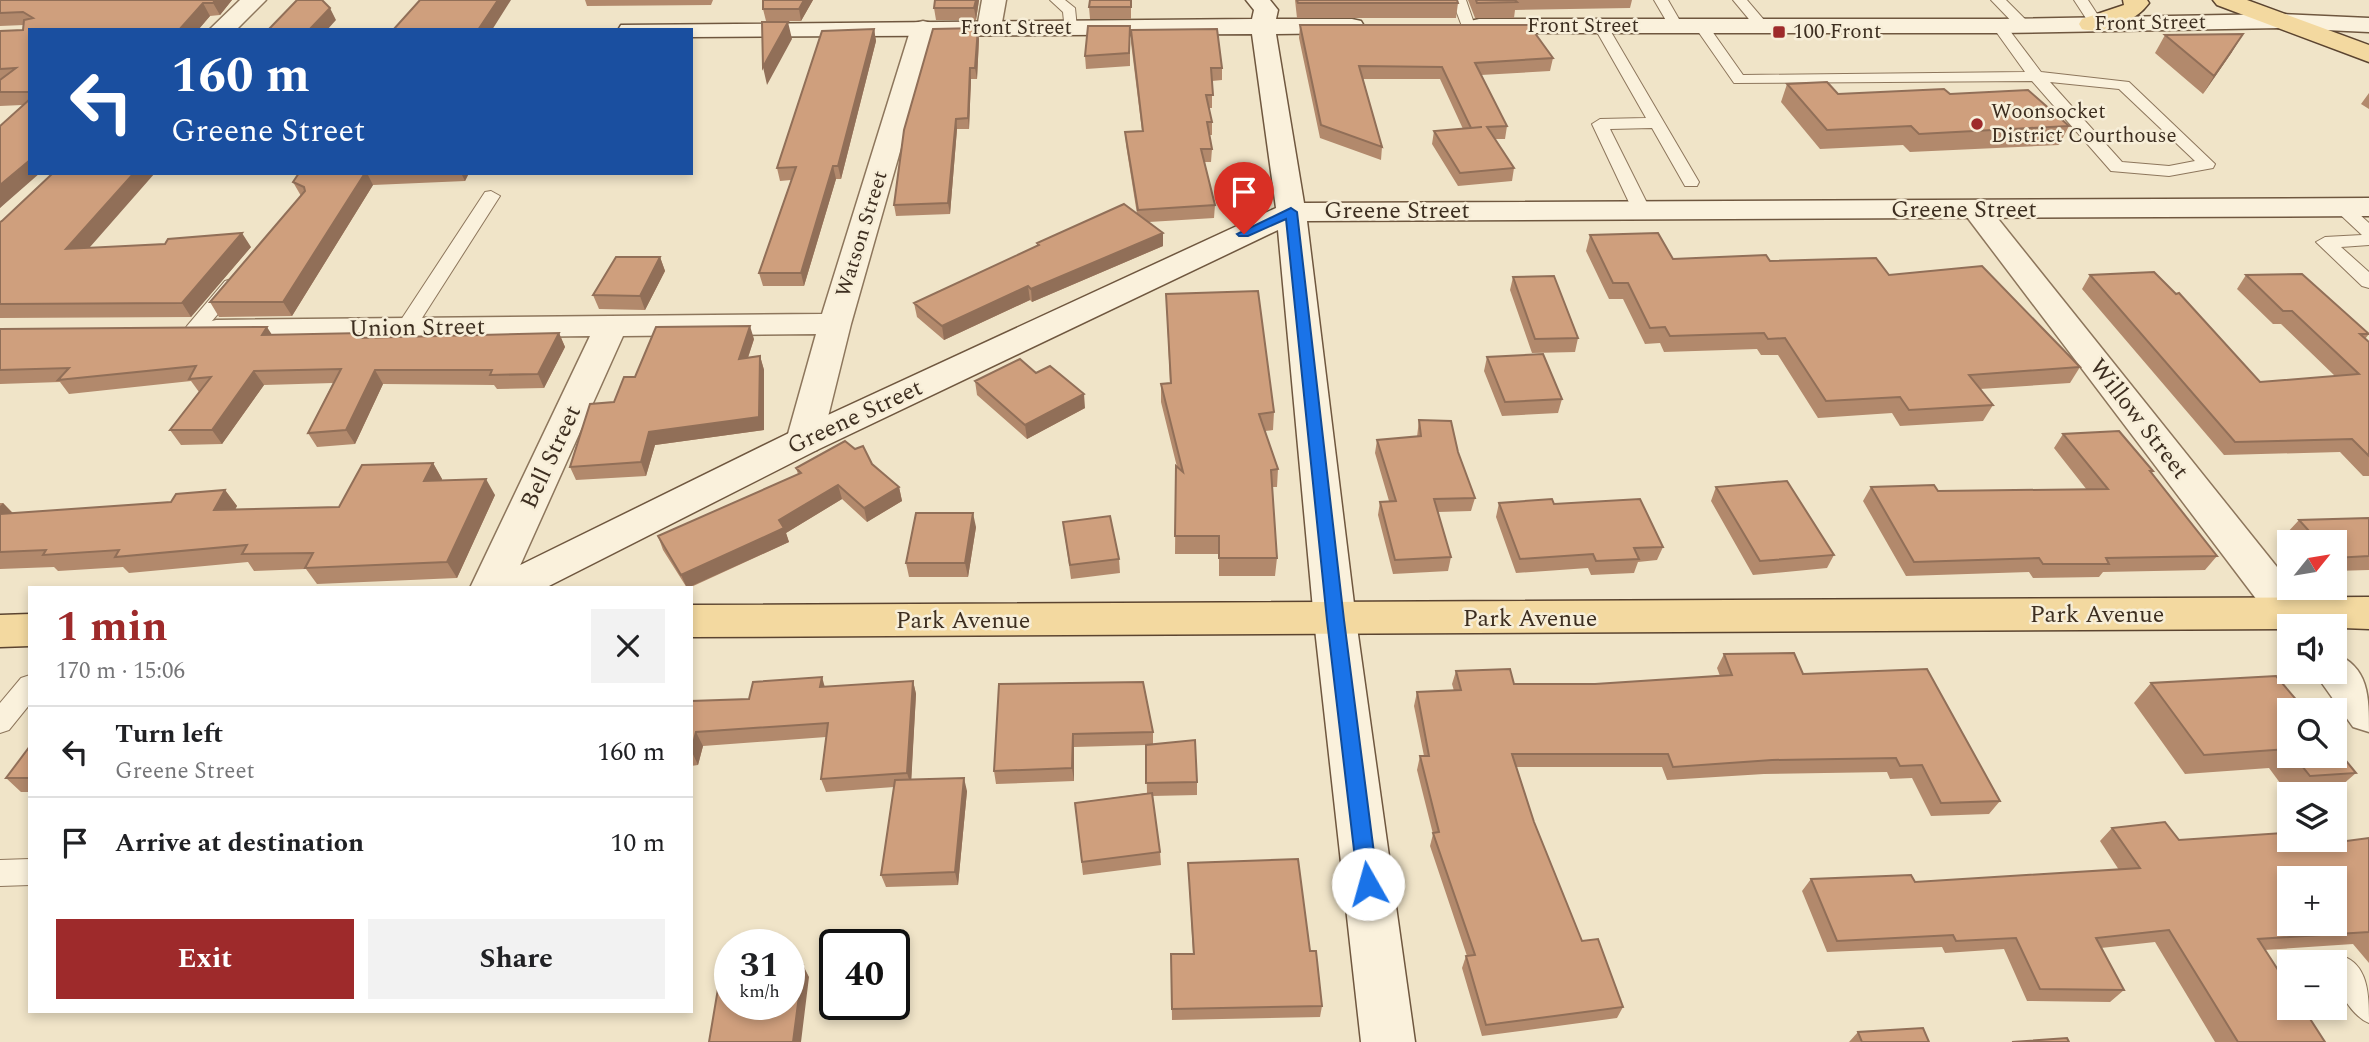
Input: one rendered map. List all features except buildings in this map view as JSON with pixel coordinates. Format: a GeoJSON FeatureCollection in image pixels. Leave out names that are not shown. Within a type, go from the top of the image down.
{"type":"FeatureCollection","features":[{"type":"Feature","properties":{"kind":"main road"},"geometry":{"type":"LineString","coordinates":[[2093,23],[2132,10],[2137,3],[2135,0]]}},
{"type":"Feature","properties":{"kind":"main road"},"geometry":{"type":"LineString","coordinates":[[2225,0],[2369,54]]}},
{"type":"Feature","properties":{"kind":"main road","name":"Park Avenue"},"geometry":{"type":"LineString","coordinates":[[2347,615],[2369,613]]}},
{"type":"Feature","properties":{"kind":"main road","name":"Park Avenue"},"geometry":{"type":"LineString","coordinates":[[693,621],[2277,620]]}},
{"type":"Feature","properties":{"kind":"main road"},"geometry":{"type":"LineString","coordinates":[[0,631],[28,630]]}},
{"type":"Feature","properties":{"kind":"street"},"geometry":{"type":"LineString","coordinates":[[222,28],[254,0]]}},
{"type":"Feature","properties":{"kind":"street"},"geometry":{"type":"LineString","coordinates":[[989,28],[995,0]]}},
{"type":"Feature","properties":{"kind":"street"},"geometry":{"type":"LineString","coordinates":[[1223,0],[1230,9],[1263,27]]}},
{"type":"Feature","properties":{"kind":"street"},"geometry":{"type":"LineString","coordinates":[[1258,0],[1266,10],[1263,27],[1291,212],[1335,620],[1388,1042]]}},
{"type":"Feature","properties":{"kind":"street","name":"Front Street"},"geometry":{"type":"LineString","coordinates":[[1440,26],[2023,26],[2280,21],[2369,25]]}},
{"type":"Feature","properties":{"kind":"street","name":"Front Street"},"geometry":{"type":"LineString","coordinates":[[693,30],[1372,26]]}},
{"type":"Feature","properties":{"kind":"street","name":"Watson Street"},"geometry":{"type":"LineString","coordinates":[[804,441],[835,324],[923,28]]}},
{"type":"Feature","properties":{"kind":"street","name":"Greene Street"},"geometry":{"type":"LineString","coordinates":[[514,586],[804,441],[1291,212],[1977,211],[2355,207]]}},
{"type":"Feature","properties":{"kind":"street","name":"Willow Street"},"geometry":{"type":"LineString","coordinates":[[1977,211],[2290,614]]}},
{"type":"Feature","properties":{"kind":"street","name":"Union Street"},"geometry":{"type":"LineString","coordinates":[[180,330],[835,324]]}},
{"type":"Feature","properties":{"kind":"street","name":"Bell Street"},"geometry":{"type":"LineString","coordinates":[[491,586],[611,326]]}},
{"type":"Feature","properties":{"kind":"street"},"geometry":{"type":"LineString","coordinates":[[2345,684],[2369,715]]}},
{"type":"Feature","properties":{"kind":"lane"},"geometry":{"type":"LineString","coordinates":[[1057,0],[1070,11],[1070,28]]}},
{"type":"Feature","properties":{"kind":"lane"},"geometry":{"type":"LineString","coordinates":[[1459,0],[1468,26]]}},
{"type":"Feature","properties":{"kind":"lane"},"geometry":{"type":"LineString","coordinates":[[1661,0],[1676,26]]}},
{"type":"Feature","properties":{"kind":"lane"},"geometry":{"type":"LineString","coordinates":[[1741,0],[1763,27]]}},
{"type":"Feature","properties":{"kind":"lane"},"geometry":{"type":"LineString","coordinates":[[1998,0],[2023,26]]}},
{"type":"Feature","properties":{"kind":"lane"},"geometry":{"type":"LineString","coordinates":[[2081,0],[2093,23]]}},
{"type":"Feature","properties":{"kind":"lane"},"geometry":{"type":"LineString","coordinates":[[1600,25],[1690,183]]}},
{"type":"Feature","properties":{"kind":"lane"},"geometry":{"type":"LineString","coordinates":[[1702,27],[1739,80],[2036,76],[2124,85],[2207,164],[2169,172],[2117,167],[2036,76],[1999,26]]}},
{"type":"Feature","properties":{"kind":"lane"},"geometry":{"type":"LineString","coordinates":[[1642,211],[1600,124],[1654,123]]}},
{"type":"Feature","properties":{"kind":"lane"},"geometry":{"type":"LineString","coordinates":[[405,328],[491,196]]}},
{"type":"Feature","properties":{"kind":"lane"},"geometry":{"type":"LineString","coordinates":[[2355,207],[2369,232]]}},
{"type":"Feature","properties":{"kind":"lane"},"geometry":{"type":"LineString","coordinates":[[2369,240],[2325,242],[2369,282]]}},
{"type":"Feature","properties":{"kind":"lane"},"geometry":{"type":"LineString","coordinates":[[180,330],[247,267]]}},
{"type":"Feature","properties":{"kind":"lane"},"geometry":{"type":"LineString","coordinates":[[0,722],[27,692]]}},
{"type":"Feature","properties":{"kind":"lane"},"geometry":{"type":"LineString","coordinates":[[0,873],[28,872]]}},
{"type":"Feature","properties":{"kind":"lane"},"geometry":{"type":"LineString","coordinates":[[2347,973],[2369,1008]]}},
{"type":"Feature","properties":{"kind":"place","name":"100 Front"},"geometry":{"type":"Point","coordinates":[1779,32]}},
{"type":"Feature","properties":{"kind":"place","name":"Woonsocket District Courthouse"},"geometry":{"type":"Point","coordinates":[1977,124]}},
{"type":"Feature","properties":{"kind":"route"},"geometry":{"type":"LineString","coordinates":[[1244,234],[1291,212],[1335,620],[1368,884]]}}]}
